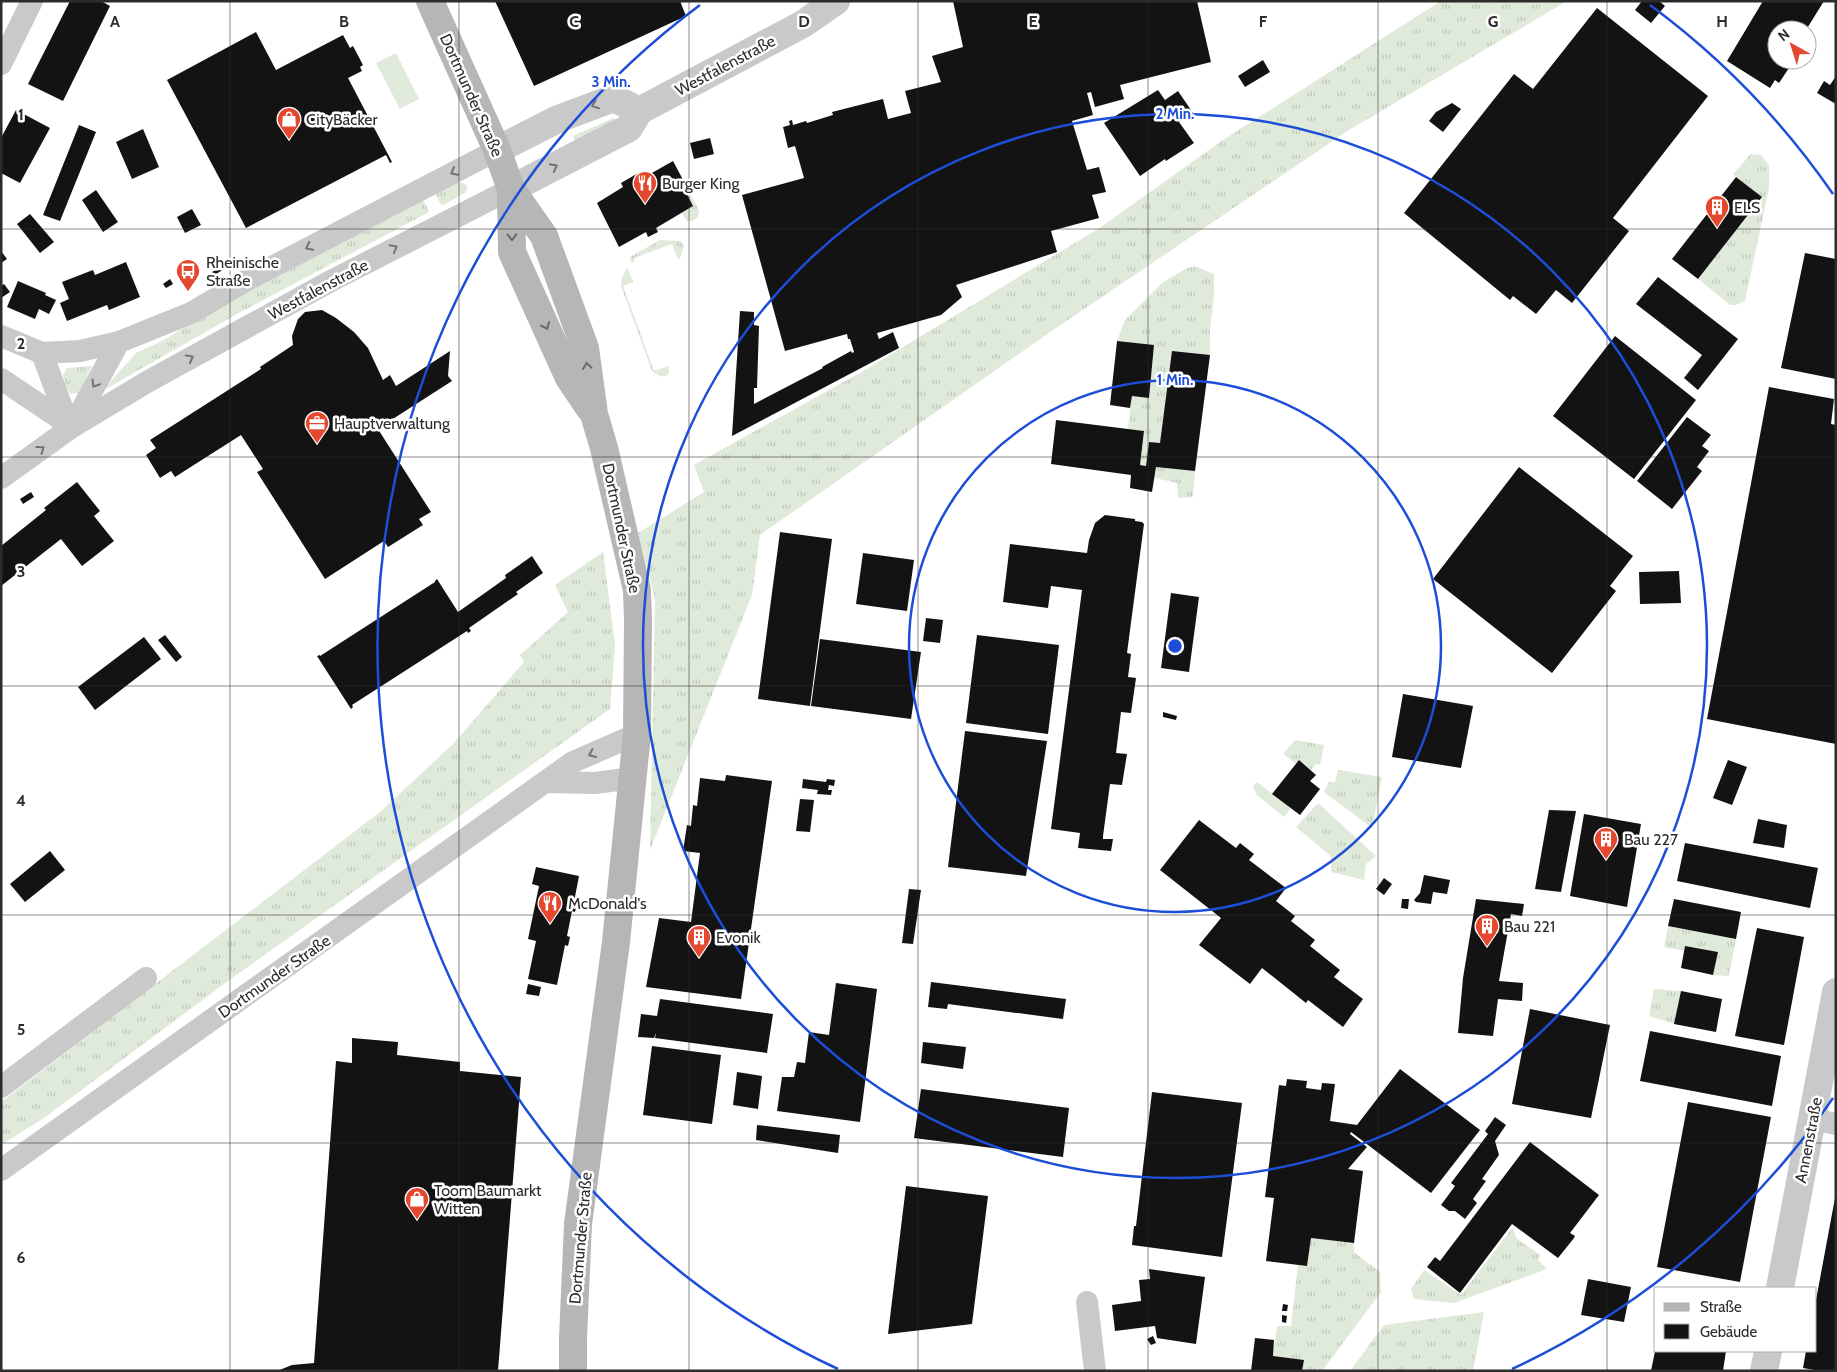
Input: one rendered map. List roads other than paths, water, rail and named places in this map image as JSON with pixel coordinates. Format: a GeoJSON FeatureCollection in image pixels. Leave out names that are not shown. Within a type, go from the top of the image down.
{"type":"FeatureCollection","features":[{"type":"Feature","properties":{"kind":"main road","name":"Dortmunder Straße"},"geometry":{"type":"LineString","coordinates":[[430,1],[497,150],[511,189],[544,236],[584,348],[594,414],[604,448],[637,590],[637,734],[616,942],[578,1224],[573,1371]]}},
{"type":"Feature","properties":{"kind":"main road","name":"Dortmunder Straße"},"geometry":{"type":"LineString","coordinates":[[511,189],[512,252],[569,378],[594,414]]}},
{"type":"Feature","properties":{"kind":"street"},"geometry":{"type":"LineString","coordinates":[[1,64],[32,1]]}},
{"type":"Feature","properties":{"kind":"street","name":"Westfalenstraße"},"geometry":{"type":"LineString","coordinates":[[1,478],[72,427],[147,382],[320,287],[629,128],[639,111],[803,24],[836,1]]}},
{"type":"Feature","properties":{"kind":"street"},"geometry":{"type":"LineString","coordinates":[[1,336],[42,353],[80,351],[119,342],[191,313],[247,280],[558,119],[614,98],[639,111]]}},
{"type":"Feature","properties":{"kind":"street"},"geometry":{"type":"LineString","coordinates":[[72,427],[119,342]]}},
{"type":"Feature","properties":{"kind":"street"},"geometry":{"type":"LineString","coordinates":[[42,353],[63,410],[72,427]]}},
{"type":"Feature","properties":{"kind":"street"},"geometry":{"type":"LineString","coordinates":[[1,379],[72,427]]}},
{"type":"Feature","properties":{"kind":"street","name":"Dortmunder Straße"},"geometry":{"type":"LineString","coordinates":[[1,1170],[573,762],[637,734]]}},
{"type":"Feature","properties":{"kind":"street"},"geometry":{"type":"LineString","coordinates":[[546,782],[595,783],[633,778]]}},
{"type":"Feature","properties":{"kind":"street"},"geometry":{"type":"LineString","coordinates":[[1,1087],[146,978]]}},
{"type":"Feature","properties":{"kind":"street","name":"Annenstraße"},"geometry":{"type":"LineString","coordinates":[[1780,1287],[1824,1122],[1836,992]]}},
{"type":"Feature","properties":{"kind":"street"},"geometry":{"type":"LineString","coordinates":[[1087,1302],[1094,1371]]}},
{"type":"Feature","properties":{"kind":"street"},"geometry":{"type":"LineString","coordinates":[[1764,1371],[1768,1352]]}},
{"type":"Feature","properties":{"kind":"place","name":"CityBäcker"},"geometry":{"type":"Point","coordinates":[289,140]}},
{"type":"Feature","properties":{"kind":"place","name":"Burger King"},"geometry":{"type":"Point","coordinates":[645,204]}},
{"type":"Feature","properties":{"kind":"place","name":"ELS"},"geometry":{"type":"Point","coordinates":[1717,228]}},
{"type":"Feature","properties":{"kind":"place","name":"Rheinische Straße"},"geometry":{"type":"Point","coordinates":[188,292]}},
{"type":"Feature","properties":{"kind":"place","name":"Hauptverwaltung"},"geometry":{"type":"Point","coordinates":[317,444]}},
{"type":"Feature","properties":{"kind":"place","name":"Bau 227"},"geometry":{"type":"Point","coordinates":[1606,860]}},
{"type":"Feature","properties":{"kind":"place","name":"McDonald's"},"geometry":{"type":"Point","coordinates":[550,924]}},
{"type":"Feature","properties":{"kind":"place","name":"Bau 221"},"geometry":{"type":"Point","coordinates":[1487,947]}},
{"type":"Feature","properties":{"kind":"place","name":"Evonik"},"geometry":{"type":"Point","coordinates":[699,958]}},
{"type":"Feature","properties":{"kind":"place","name":"Toom Baumarkt Witten"},"geometry":{"type":"Point","coordinates":[417,1220]}}]}
